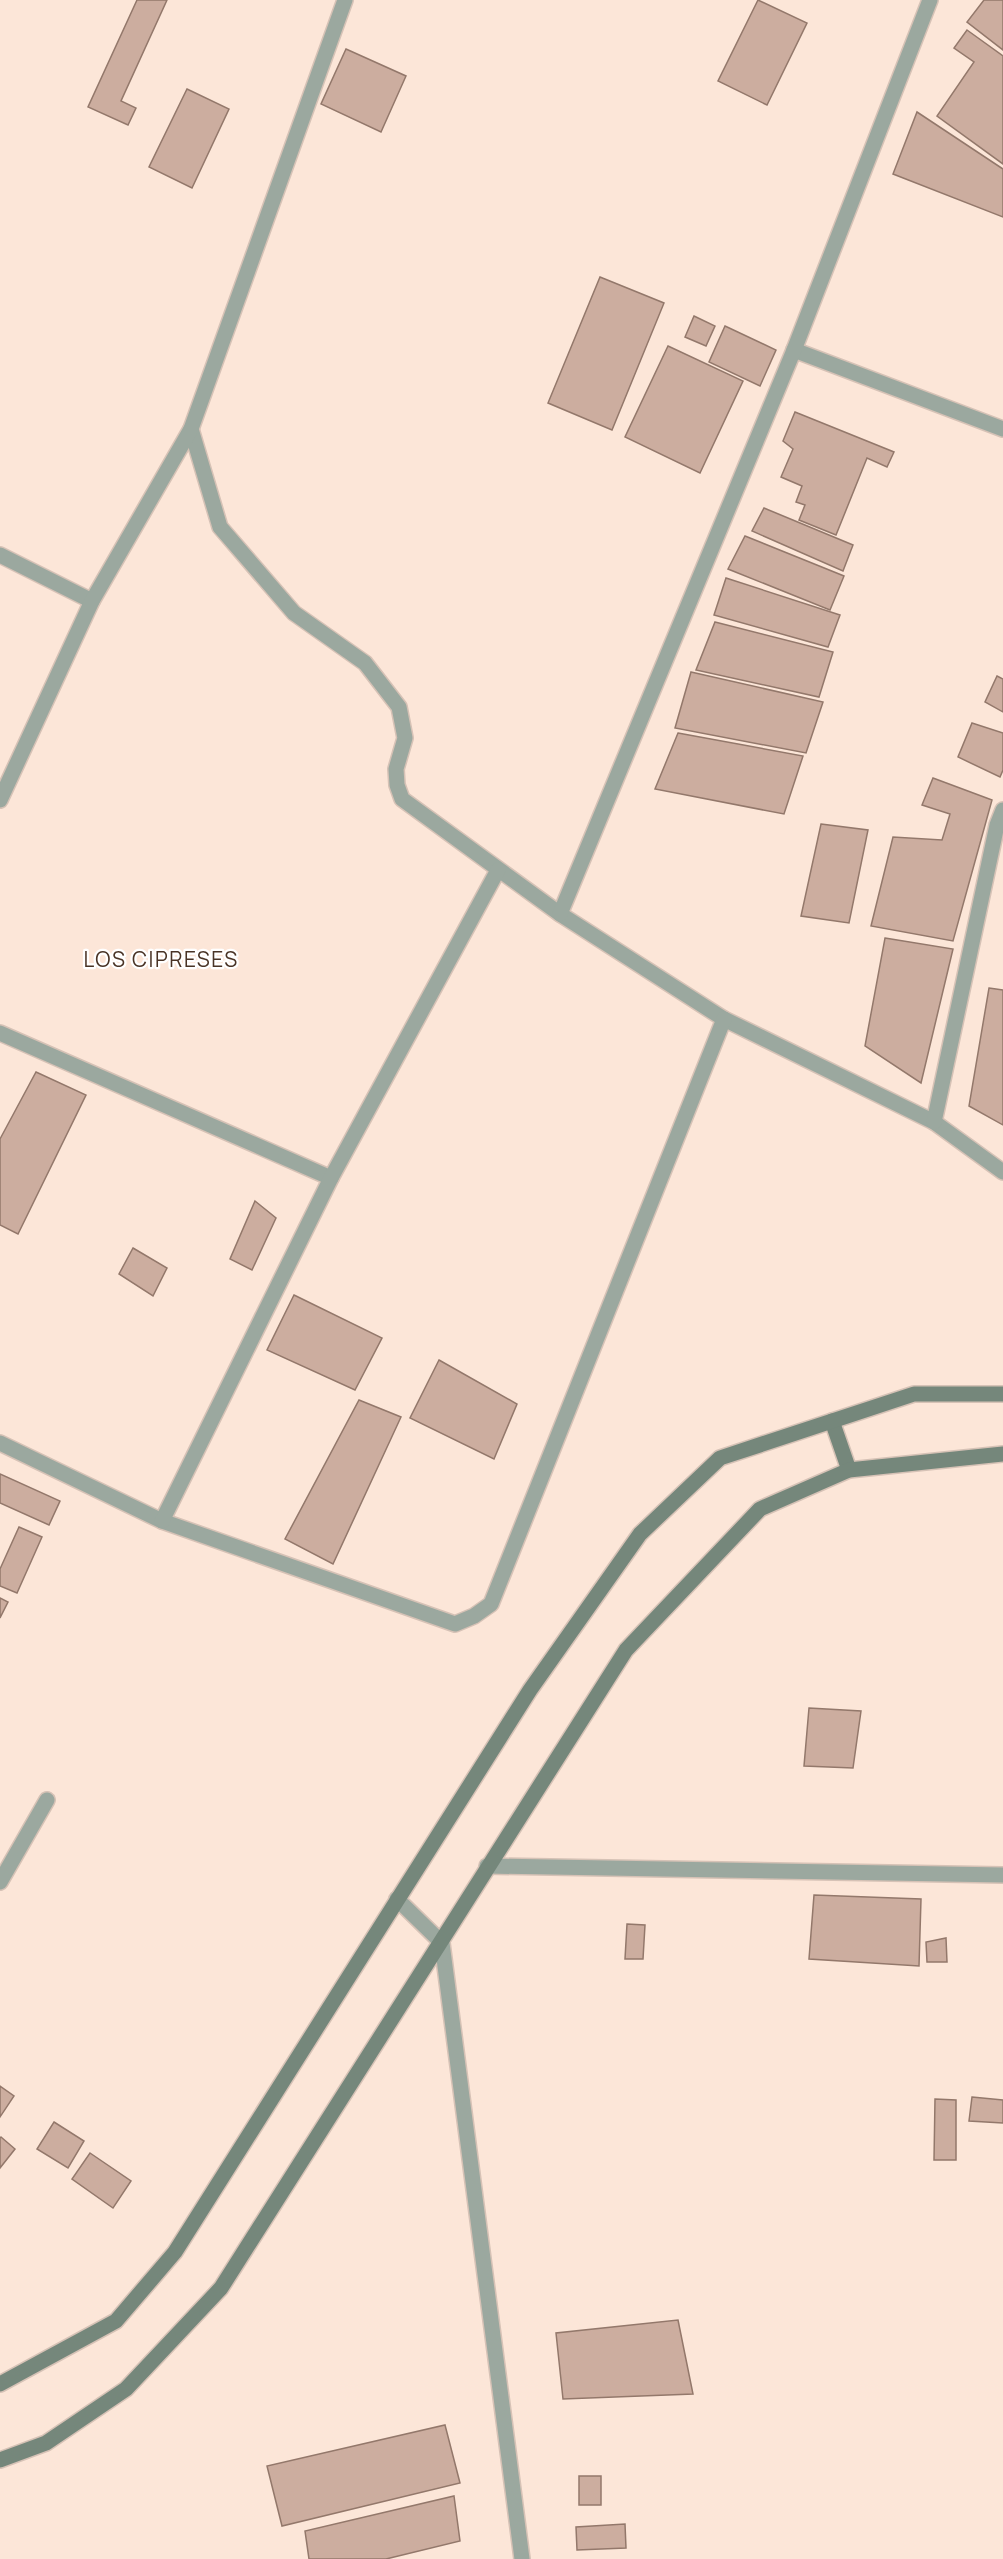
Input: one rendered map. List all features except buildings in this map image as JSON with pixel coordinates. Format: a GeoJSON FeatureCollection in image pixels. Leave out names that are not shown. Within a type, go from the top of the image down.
{"type":"FeatureCollection","features":[{"type":"Feature","properties":{"kind":"main road"},"geometry":{"type":"LineString","coordinates":[[0,2384],[116,2321],[175,2252],[530,1690],[640,1534],[720,1458],[914,1394],[1003,1394]]}},
{"type":"Feature","properties":{"kind":"main road"},"geometry":{"type":"LineString","coordinates":[[832,1421],[849,1470]]}},
{"type":"Feature","properties":{"kind":"main road"},"geometry":{"type":"LineString","coordinates":[[0,2460],[46,2443],[126,2389],[221,2288],[626,1650],[760,1509],[849,1470],[1003,1454]]}},
{"type":"Feature","properties":{"kind":"street"},"geometry":{"type":"LineString","coordinates":[[0,800],[92,601],[191,429],[345,0]]}},
{"type":"Feature","properties":{"kind":"street"},"geometry":{"type":"LineString","coordinates":[[560,914],[794,350],[930,0]]}},
{"type":"Feature","properties":{"kind":"street"},"geometry":{"type":"LineString","coordinates":[[794,350],[1003,429]]}},
{"type":"Feature","properties":{"kind":"street"},"geometry":{"type":"LineString","coordinates":[[191,429],[220,527],[294,613],[365,663],[399,707],[405,738],[396,769],[397,785],[402,798],[560,914],[724,1019],[934,1122],[1003,1172]]}},
{"type":"Feature","properties":{"kind":"street"},"geometry":{"type":"LineString","coordinates":[[0,555],[92,601]]}},
{"type":"Feature","properties":{"kind":"street"},"geometry":{"type":"LineString","coordinates":[[934,1122],[997,825],[1003,810]]}},
{"type":"Feature","properties":{"kind":"street"},"geometry":{"type":"LineString","coordinates":[[162,1521],[332,1178],[498,870]]}},
{"type":"Feature","properties":{"kind":"street"},"geometry":{"type":"LineString","coordinates":[[0,1443],[162,1521],[455,1624],[474,1616],[491,1604],[724,1019]]}},
{"type":"Feature","properties":{"kind":"street"},"geometry":{"type":"LineString","coordinates":[[0,1033],[332,1178]]}},
{"type":"Feature","properties":{"kind":"street"},"geometry":{"type":"LineString","coordinates":[[0,1882],[47,1800]]}},
{"type":"Feature","properties":{"kind":"street"},"geometry":{"type":"LineString","coordinates":[[487,1866],[1003,1875]]}},
{"type":"Feature","properties":{"kind":"street"},"geometry":{"type":"LineString","coordinates":[[397,1899],[442,1943],[522,2559]]}},
{"type":"Feature","properties":{"kind":"district","name":"LOS CIPRESES"},"geometry":{"type":"Point","coordinates":[161,959]}}]}
